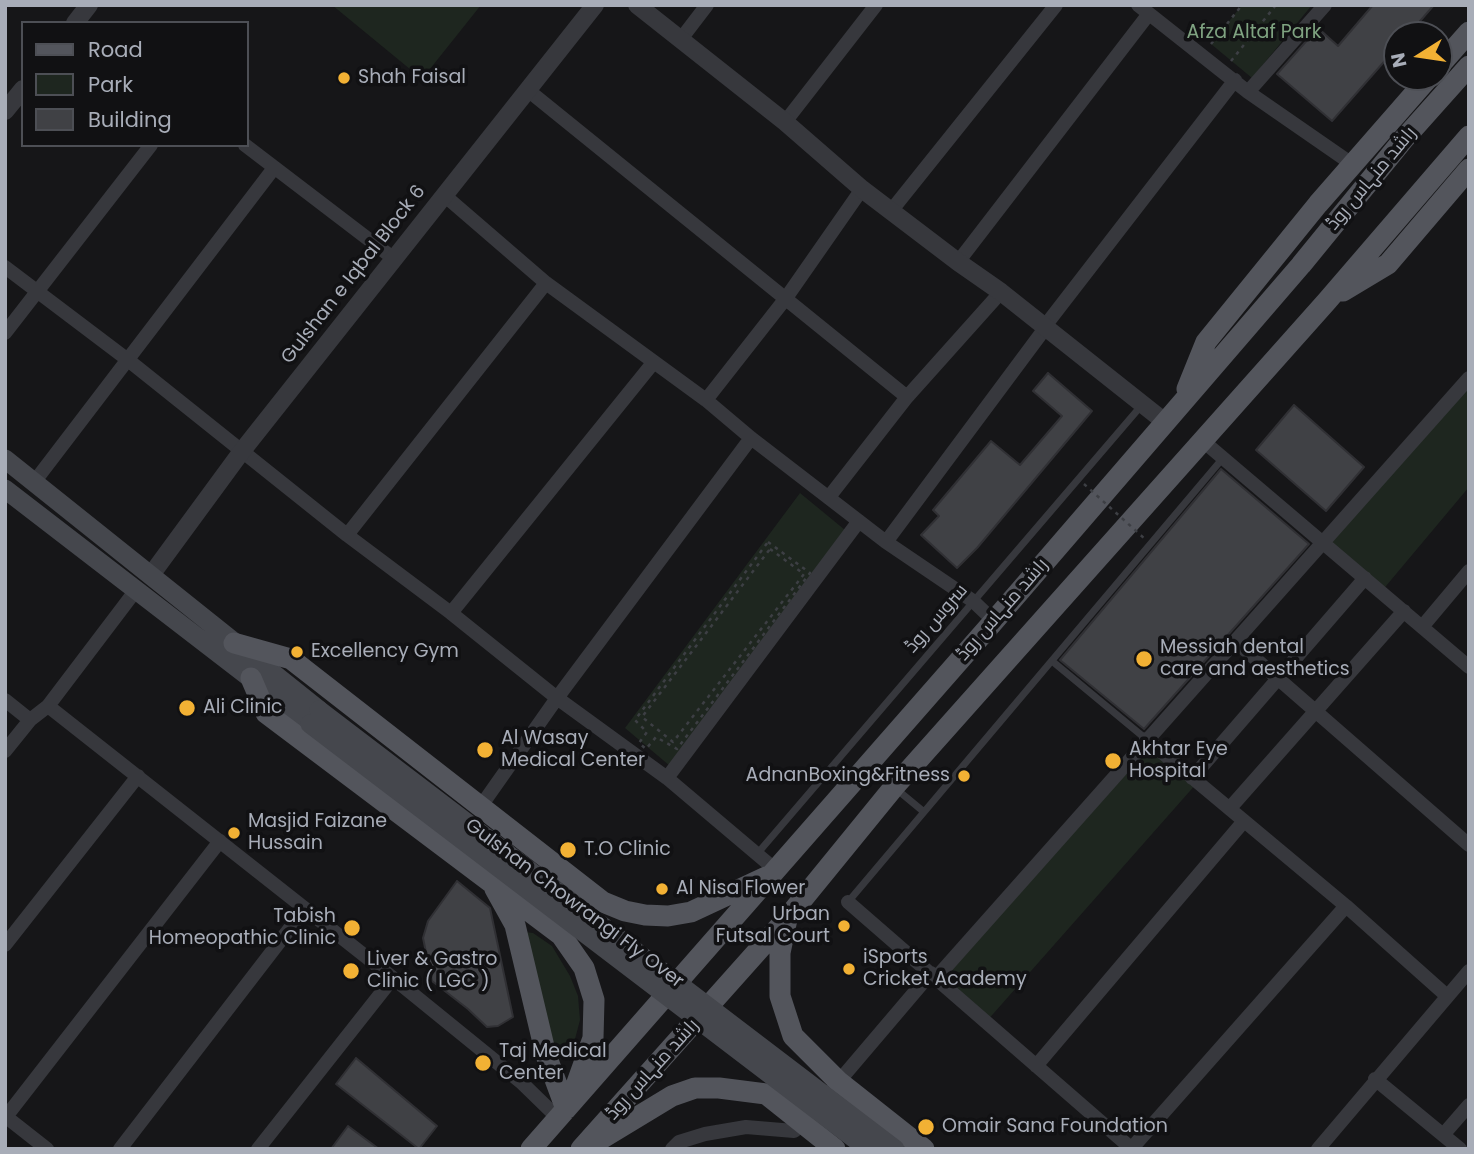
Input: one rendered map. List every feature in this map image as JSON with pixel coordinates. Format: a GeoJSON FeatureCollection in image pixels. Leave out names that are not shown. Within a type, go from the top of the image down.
{"type":"FeatureCollection","features":[{"type":"Feature","properties":{"kind":"main road"},"geometry":{"type":"LineString","coordinates":[[1453,50],[1469,32]]}},
{"type":"Feature","properties":{"kind":"main road","name":"راشد منہاس روڈ"},"geometry":{"type":"LineString","coordinates":[[531,1149],[994,621],[1469,66]]}},
{"type":"Feature","properties":{"kind":"main road"},"geometry":{"type":"LineString","coordinates":[[1181,404],[1206,342],[1352,164],[1417,91]]}},
{"type":"Feature","properties":{"kind":"main road","name":"راشد منہاس روڈ"},"geometry":{"type":"LineString","coordinates":[[584,1149],[788,917],[894,787],[1327,301],[1469,136]]}},
{"type":"Feature","properties":{"kind":"main road"},"geometry":{"type":"LineString","coordinates":[[1327,301],[1388,264],[1466,178]]}},
{"type":"Feature","properties":{"kind":"main road"},"geometry":{"type":"LineString","coordinates":[[5,459],[234,643],[315,717]]}},
{"type":"Feature","properties":{"kind":"main road"},"geometry":{"type":"LineString","coordinates":[[5,489],[251,678],[315,717]]}},
{"type":"Feature","properties":{"kind":"main road"},"geometry":{"type":"LineString","coordinates":[[234,643],[291,659],[603,902],[645,915],[668,916],[691,912],[777,871]]}},
{"type":"Feature","properties":{"kind":"main road"},"geometry":{"type":"LineString","coordinates":[[251,678],[266,713],[561,935],[584,968],[594,1000],[593,1038],[562,1114]]}},
{"type":"Feature","properties":{"kind":"main road","name":"Gulshan Chowrangi Fly Over"},"geometry":{"type":"LineString","coordinates":[[315,717],[867,1149]]}},
{"type":"Feature","properties":{"kind":"main road","name":"Gulshan Chowrangi Fly Over"},"geometry":{"type":"LineString","coordinates":[[315,717],[895,1149]]}},
{"type":"Feature","properties":{"kind":"main road"},"geometry":{"type":"LineString","coordinates":[[488,879],[515,925],[562,1114]]}},
{"type":"Feature","properties":{"kind":"main road"},"geometry":{"type":"LineString","coordinates":[[788,917],[780,953],[780,996],[793,1036],[838,1081],[924,1149]]}},
{"type":"Feature","properties":{"kind":"main road"},"geometry":{"type":"LineString","coordinates":[[584,1149],[672,1096],[695,1087],[766,1094],[835,1149]]}},
{"type":"Feature","properties":{"kind":"street","name":"Gulshan e Iqbal Block 6"},"geometry":{"type":"LineString","coordinates":[[151,575],[242,451],[595,5]]}},
{"type":"Feature","properties":{"kind":"street"},"geometry":{"type":"LineString","coordinates":[[637,5],[785,122],[862,189],[1001,292],[1165,422]]}},
{"type":"Feature","properties":{"kind":"street"},"geometry":{"type":"LineString","coordinates":[[681,39],[707,5]]}},
{"type":"Feature","properties":{"kind":"street"},"geometry":{"type":"LineString","coordinates":[[785,122],[876,5]]}},
{"type":"Feature","properties":{"kind":"street"},"geometry":{"type":"LineString","coordinates":[[891,211],[1056,5]]}},
{"type":"Feature","properties":{"kind":"street"},"geometry":{"type":"LineString","coordinates":[[1248,92],[1325,5]]}},
{"type":"Feature","properties":{"kind":"street"},"geometry":{"type":"LineString","coordinates":[[958,262],[1143,10],[1248,92],[1352,164]]}},
{"type":"Feature","properties":{"kind":"street"},"geometry":{"type":"LineString","coordinates":[[886,542],[1235,80]]}},
{"type":"Feature","properties":{"kind":"street"},"geometry":{"type":"LineString","coordinates":[[5,111],[21,91]]}},
{"type":"Feature","properties":{"kind":"street"},"geometry":{"type":"LineString","coordinates":[[529,91],[906,397]]}},
{"type":"Feature","properties":{"kind":"street"},"geometry":{"type":"LineString","coordinates":[[5,333],[149,147]]}},
{"type":"Feature","properties":{"kind":"street"},"geometry":{"type":"LineString","coordinates":[[248,147],[393,258]]}},
{"type":"Feature","properties":{"kind":"street"},"geometry":{"type":"LineString","coordinates":[[35,481],[274,168]]}},
{"type":"Feature","properties":{"kind":"street"},"geometry":{"type":"LineString","coordinates":[[706,400],[786,298],[862,189]]}},
{"type":"Feature","properties":{"kind":"street"},"geometry":{"type":"LineString","coordinates":[[444,195],[546,283],[706,400],[886,542],[973,601],[994,621]]}},
{"type":"Feature","properties":{"kind":"street"},"geometry":{"type":"LineString","coordinates":[[5,267],[128,360],[556,698],[667,778],[777,871]]}},
{"type":"Feature","properties":{"kind":"street"},"geometry":{"type":"LineString","coordinates":[[347,535],[546,283]]}},
{"type":"Feature","properties":{"kind":"street"},"geometry":{"type":"LineString","coordinates":[[829,497],[906,397],[1001,292]]}},
{"type":"Feature","properties":{"kind":"street"},"geometry":{"type":"LineString","coordinates":[[451,613],[653,363]]}},
{"type":"Feature","properties":{"kind":"street"},"geometry":{"type":"LineString","coordinates":[[672,1149],[679,1142],[705,1134],[746,1127],[794,1131],[805,1124],[838,1081],[1469,378]]}},
{"type":"Feature","properties":{"kind":"street"},"geometry":{"type":"LineString","coordinates":[[481,806],[556,698],[751,438]]}},
{"type":"Feature","properties":{"kind":"street"},"geometry":{"type":"LineString","coordinates":[[1203,441],[1469,667]]}},
{"type":"Feature","properties":{"kind":"street"},"geometry":{"type":"LineString","coordinates":[[667,778],[859,521]]}},
{"type":"Feature","properties":{"kind":"street"},"geometry":{"type":"LineString","coordinates":[[1422,627],[1469,571]]}},
{"type":"Feature","properties":{"kind":"street"},"geometry":{"type":"LineString","coordinates":[[1192,778],[1365,578]]}},
{"type":"Feature","properties":{"kind":"street"},"geometry":{"type":"LineString","coordinates":[[5,751],[30,720],[48,706],[136,590]]}},
{"type":"Feature","properties":{"kind":"street"},"geometry":{"type":"LineString","coordinates":[[1230,808],[1404,611]]}},
{"type":"Feature","properties":{"kind":"street"},"geometry":{"type":"LineString","coordinates":[[1235,641],[1469,845]]}},
{"type":"Feature","properties":{"kind":"street"},"geometry":{"type":"LineString","coordinates":[[5,700],[30,720]]}},
{"type":"Feature","properties":{"kind":"street"},"geometry":{"type":"LineString","coordinates":[[48,706],[562,1114]]}},
{"type":"Feature","properties":{"kind":"street"},"geometry":{"type":"LineString","coordinates":[[1146,739],[1346,906],[1447,996]]}},
{"type":"Feature","properties":{"kind":"street"},"geometry":{"type":"LineString","coordinates":[[5,945],[138,776]]}},
{"type":"Feature","properties":{"kind":"street"},"geometry":{"type":"LineString","coordinates":[[1036,1066],[1244,821]]}},
{"type":"Feature","properties":{"kind":"street"},"geometry":{"type":"LineString","coordinates":[[47,1149],[6,1117],[220,841]]}},
{"type":"Feature","properties":{"kind":"street"},"geometry":{"type":"LineString","coordinates":[[848,902],[1132,1149],[1346,906]]}},
{"type":"Feature","properties":{"kind":"street"},"geometry":{"type":"LineString","coordinates":[[120,1149],[304,910]]}},
{"type":"Feature","properties":{"kind":"street"},"geometry":{"type":"LineString","coordinates":[[1327,1146],[1376,1079],[1469,971]]}},
{"type":"Feature","properties":{"kind":"street"},"geometry":{"type":"LineString","coordinates":[[258,1149],[393,978]]}},
{"type":"Feature","properties":{"kind":"street"},"geometry":{"type":"LineString","coordinates":[[1376,1079],[1460,1149]]}},
{"type":"Feature","properties":{"kind":"street"},"geometry":{"type":"LineString","coordinates":[[1443,1135],[1469,1105]]}},
{"type":"Feature","properties":{"kind":"lane","name":"سروس روڈ"},"geometry":{"type":"LineString","coordinates":[[756,854],[1142,404]]}},
{"type":"Feature","properties":{"kind":"lane"},"geometry":{"type":"LineString","coordinates":[[848,902],[1223,457]]}},
{"type":"Feature","properties":{"kind":"lane"},"geometry":{"type":"LineString","coordinates":[[1052,661],[1146,739]]}},
{"type":"Feature","properties":{"kind":"lane"},"geometry":{"type":"LineString","coordinates":[[894,787],[924,812]]}},
{"type":"Feature","properties":{"kind":"path"},"geometry":{"type":"LineString","coordinates":[[1211,44],[1242,5]]}},
{"type":"Feature","properties":{"kind":"path"},"geometry":{"type":"LineString","coordinates":[[1231,61],[1276,5]]}},
{"type":"Feature","properties":{"kind":"path"},"geometry":{"type":"LineString","coordinates":[[1084,484],[1145,538]]}},
{"type":"Feature","properties":{"kind":"path"},"geometry":{"type":"LineString","coordinates":[[656,737],[677,749],[810,573],[768,542],[635,720],[647,732],[639,743],[646,750],[656,737],[661,733]]}},
{"type":"Feature","properties":{"kind":"path"},"geometry":{"type":"LineString","coordinates":[[770,550],[804,574],[673,742],[661,733],[642,717],[770,550]]}},
{"type":"Feature","properties":{"kind":"green space"},"geometry":{"type":"Polygon","coordinates":[[[332,5],[481,5],[422,79],[332,5]]]}},
{"type":"Feature","properties":{"kind":"green space","name":"Afza Altaf Park"},"geometry":{"type":"Polygon","coordinates":[[[1242,5],[1312,5],[1252,78],[1211,44],[1242,5]]]}},
{"type":"Feature","properties":{"kind":"green space"},"geometry":{"type":"Polygon","coordinates":[[[1469,375],[1469,487],[1381,592],[1321,541],[1469,375]]]}},
{"type":"Feature","properties":{"kind":"green space"},"geometry":{"type":"Polygon","coordinates":[[[800,493],[845,530],[670,766],[625,728],[800,493]]]}},
{"type":"Feature","properties":{"kind":"green space"},"geometry":{"type":"Polygon","coordinates":[[[1145,738],[1197,783],[986,1022],[936,978],[1145,738]]]}},
{"type":"Feature","properties":{"kind":"green space"},"geometry":{"type":"Polygon","coordinates":[[[525,932],[533,933],[552,946],[570,976],[578,996],[580,1020],[575,1039],[570,1052],[560,1059],[552,1057],[525,932]]]}},
{"type":"Feature","properties":{"kind":"building"},"geometry":{"type":"Polygon","coordinates":[[[1373,5],[1434,5],[1420,21],[1383,21],[1383,63],[1332,121],[1277,74],[1318,28],[1338,46],[1373,5]]]}},
{"type":"Feature","properties":{"kind":"building"},"geometry":{"type":"Polygon","coordinates":[[[1048,373],[1092,411],[977,548],[957,568],[921,535],[939,516],[933,510],[991,441],[1020,465],[1062,416],[1033,391],[1048,373]]]}},
{"type":"Feature","properties":{"kind":"building"},"geometry":{"type":"Polygon","coordinates":[[[1294,405],[1364,467],[1326,511],[1256,450],[1294,405]]]}},
{"type":"Feature","properties":{"kind":"building"},"geometry":{"type":"Polygon","coordinates":[[[1221,469],[1309,544],[1144,729],[1060,660],[1221,469]]]}},
{"type":"Feature","properties":{"kind":"building"},"geometry":{"type":"Polygon","coordinates":[[[457,881],[490,908],[513,1017],[498,1026],[487,1027],[432,981],[423,938],[428,921],[457,881]]]}},
{"type":"Feature","properties":{"kind":"building"},"geometry":{"type":"Polygon","coordinates":[[[356,1058],[437,1126],[419,1149],[336,1084],[356,1058]]]}},
{"type":"Feature","properties":{"kind":"building"},"geometry":{"type":"Polygon","coordinates":[[[348,1126],[379,1149],[331,1149],[348,1126]]]}},
{"type":"Feature","properties":{"kind":"place","name":"Shah Faisal"},"geometry":{"type":"Point","coordinates":[344,78]}},
{"type":"Feature","properties":{"kind":"place","name":"Excellency Gym"},"geometry":{"type":"Point","coordinates":[297,652]}},
{"type":"Feature","properties":{"kind":"place","name":"Messiah dental care and aesthetics"},"geometry":{"type":"Point","coordinates":[1144,659]}},
{"type":"Feature","properties":{"kind":"place","name":"Ali Clinic"},"geometry":{"type":"Point","coordinates":[187,708]}},
{"type":"Feature","properties":{"kind":"place","name":"Al Wasay Medical Center"},"geometry":{"type":"Point","coordinates":[485,750]}},
{"type":"Feature","properties":{"kind":"place","name":"Akhtar Eye Hospital"},"geometry":{"type":"Point","coordinates":[1113,761]}},
{"type":"Feature","properties":{"kind":"place","name":"AdnanBoxing&Fitness"},"geometry":{"type":"Point","coordinates":[964,776]}},
{"type":"Feature","properties":{"kind":"place","name":"Masjid Faizane Hussain"},"geometry":{"type":"Point","coordinates":[234,833]}},
{"type":"Feature","properties":{"kind":"place","name":"T.O Clinic"},"geometry":{"type":"Point","coordinates":[568,850]}},
{"type":"Feature","properties":{"kind":"place","name":"Al Nisa Flower"},"geometry":{"type":"Point","coordinates":[662,889]}},
{"type":"Feature","properties":{"kind":"place","name":"Urban Futsal Court"},"geometry":{"type":"Point","coordinates":[844,926]}},
{"type":"Feature","properties":{"kind":"place","name":"Tabish Homeopathic Clinic"},"geometry":{"type":"Point","coordinates":[352,928]}},
{"type":"Feature","properties":{"kind":"place","name":"iSports Cricket Academy"},"geometry":{"type":"Point","coordinates":[849,969]}},
{"type":"Feature","properties":{"kind":"place","name":"Liver & Gastro Clinic ( LGC )"},"geometry":{"type":"Point","coordinates":[351,971]}},
{"type":"Feature","properties":{"kind":"place","name":"Taj Medical Center"},"geometry":{"type":"Point","coordinates":[483,1063]}},
{"type":"Feature","properties":{"kind":"place","name":"Omair Sana Foundation"},"geometry":{"type":"Point","coordinates":[926,1127]}}]}
